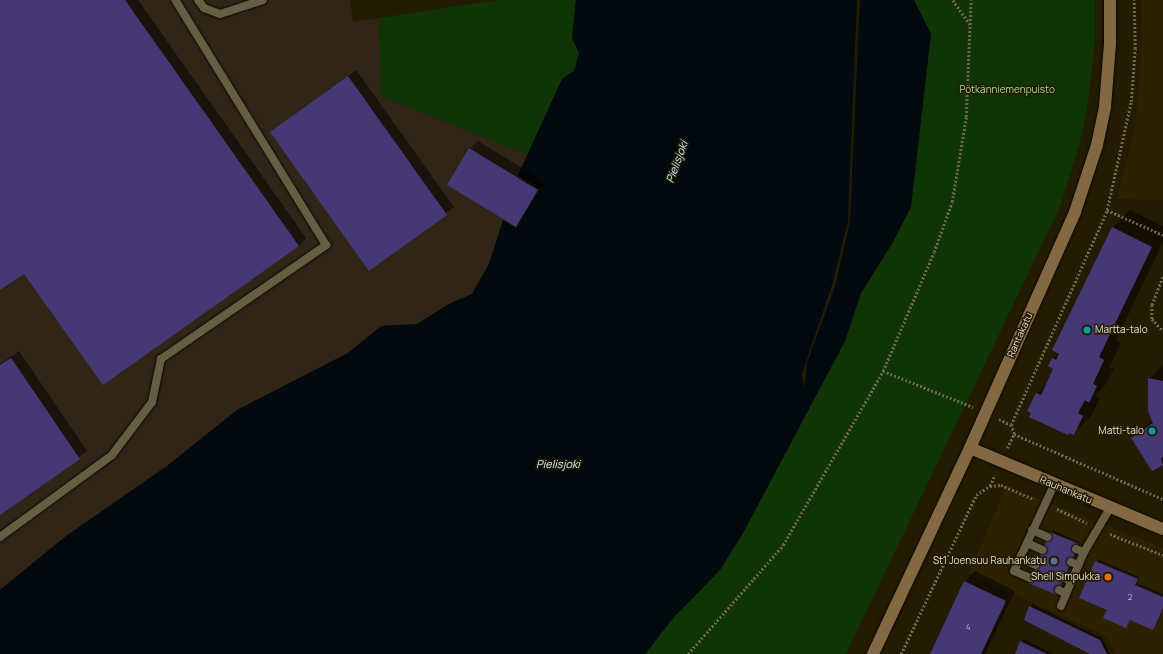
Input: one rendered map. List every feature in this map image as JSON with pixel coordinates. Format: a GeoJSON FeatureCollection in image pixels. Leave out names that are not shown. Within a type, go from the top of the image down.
{"type":"FeatureCollection","features":[{"type":"Feature","properties":{"kind":"main road","name":"Rantakatu"},"geometry":{"type":"LineString","coordinates":[[873,654],[970,448],[1075,212],[1097,145],[1105,107],[1110,44],[1110,0]]}},
{"type":"Feature","properties":{"kind":"main road","name":"Rauhankatu"},"geometry":{"type":"LineString","coordinates":[[970,448],[1000,462],[1163,529]]}},
{"type":"Feature","properties":{"kind":"lane"},"geometry":{"type":"LineString","coordinates":[[0,537],[112,455],[152,402],[161,359],[326,245],[175,0]]}},
{"type":"Feature","properties":{"kind":"lane"},"geometry":{"type":"LineString","coordinates":[[198,0],[204,8],[220,14],[263,0]]}},
{"type":"Feature","properties":{"kind":"lane"},"geometry":{"type":"LineString","coordinates":[[1030,578],[1014,571],[1054,484]]}},
{"type":"Feature","properties":{"kind":"lane"},"geometry":{"type":"LineString","coordinates":[[1061,606],[1062,592],[1080,551],[1100,530],[1110,508]]}},
{"type":"Feature","properties":{"kind":"lane"},"geometry":{"type":"LineString","coordinates":[[1032,530],[1048,537]]}},
{"type":"Feature","properties":{"kind":"lane"},"geometry":{"type":"LineString","coordinates":[[1027,543],[1042,550]]}},
{"type":"Feature","properties":{"kind":"lane"},"geometry":{"type":"LineString","coordinates":[[1020,558],[1036,565]]}},
{"type":"Feature","properties":{"kind":"path"},"geometry":{"type":"LineString","coordinates":[[953,0],[971,27]]}},
{"type":"Feature","properties":{"kind":"path"},"geometry":{"type":"LineString","coordinates":[[688,654],[783,545],[883,371],[934,252],[952,202],[966,117],[971,0]]}},
{"type":"Feature","properties":{"kind":"path"},"geometry":{"type":"LineString","coordinates":[[990,486],[1014,434],[1011,425],[1108,210],[1131,102],[1135,49],[1134,0]]}},
{"type":"Feature","properties":{"kind":"path"},"geometry":{"type":"LineString","coordinates":[[1108,210],[1163,235]]}},
{"type":"Feature","properties":{"kind":"path"},"geometry":{"type":"LineString","coordinates":[[1163,277],[1152,305],[1152,318],[1163,330]]}},
{"type":"Feature","properties":{"kind":"path"},"geometry":{"type":"LineString","coordinates":[[883,371],[962,403]]}},
{"type":"Feature","properties":{"kind":"path"},"geometry":{"type":"LineString","coordinates":[[1014,434],[1163,499]]}},
{"type":"Feature","properties":{"kind":"path"},"geometry":{"type":"LineString","coordinates":[[901,654],[976,496],[990,486],[1001,485],[1046,504],[1100,530],[1163,555]]}},
{"type":"Feature","properties":{"kind":"shaded area"},"geometry":{"type":"Polygon","coordinates":[[[0,0],[350,0],[353,22],[379,18],[382,96],[529,155],[518,175],[489,264],[472,294],[449,304],[417,324],[381,326],[348,353],[237,410],[167,466],[66,536],[0,590],[0,0]]]}},
{"type":"Feature","properties":{"kind":"shaded area"},"geometry":{"type":"Polygon","coordinates":[[[1141,0],[1163,0],[1163,200],[1117,199],[1135,128],[1142,43],[1141,0]]]}},
{"type":"Feature","properties":{"kind":"shaded area"},"geometry":{"type":"Polygon","coordinates":[[[1006,486],[1163,548],[1163,654],[1116,654],[1106,636],[969,574],[1006,486]]]}},
{"type":"Feature","properties":{"kind":"green space"},"geometry":{"type":"Polygon","coordinates":[[[498,0],[576,0],[572,38],[579,53],[574,71],[562,79],[529,155],[381,96],[379,18],[498,0]]]}},
{"type":"Feature","properties":{"kind":"green space","name":"Pötkänniemenpuisto"},"geometry":{"type":"Polygon","coordinates":[[[914,0],[1095,0],[1095,41],[1088,104],[1080,142],[1060,207],[846,654],[645,654],[674,617],[720,570],[743,533],[845,341],[861,293],[893,242],[931,34],[914,0]]]}},
{"type":"Feature","properties":{"kind":"water","name":"Pielisjoki"},"geometry":{"type":"Polygon","coordinates":[[[576,0],[914,0],[931,34],[911,207],[893,242],[861,293],[845,341],[743,533],[720,570],[674,617],[645,654],[0,654],[0,590],[66,536],[167,466],[237,410],[348,353],[381,326],[417,324],[449,304],[472,294],[489,264],[503,220],[516,228],[540,189],[518,175],[562,79],[574,71],[579,53],[572,38],[576,0]]]}},
{"type":"Feature","properties":{"kind":"pier"},"geometry":{"type":"Polygon","coordinates":[[[857,0],[860,0],[850,222],[835,286],[807,363],[804,388],[802,374],[832,285],[848,221],[857,0]]]}},
{"type":"Feature","properties":{"kind":"building"},"geometry":{"type":"Polygon","coordinates":[[[0,0],[125,0],[299,246],[103,385],[24,274],[0,290],[0,0]]]}},
{"type":"Feature","properties":{"kind":"building"},"geometry":{"type":"Polygon","coordinates":[[[348,76],[447,215],[369,271],[270,132],[348,76]]]}},
{"type":"Feature","properties":{"kind":"building"},"geometry":{"type":"Polygon","coordinates":[[[469,148],[538,190],[516,227],[447,185],[469,148]]]}},
{"type":"Feature","properties":{"kind":"building","name":"Martta-talo"},"geometry":{"type":"Polygon","coordinates":[[[1112,227],[1152,247],[1099,357],[1104,360],[1093,384],[1097,386],[1089,403],[1085,400],[1078,413],[1083,416],[1074,435],[1069,433],[1068,435],[1029,417],[1031,413],[1027,411],[1036,393],[1041,395],[1053,369],[1048,366],[1052,358],[1056,360],[1059,354],[1052,350],[1112,227]]]}},
{"type":"Feature","properties":{"kind":"building"},"geometry":{"type":"Polygon","coordinates":[[[11,358],[80,459],[0,515],[0,365],[11,358]]]}},
{"type":"Feature","properties":{"kind":"building","name":"Matti-talo"},"geometry":{"type":"Polygon","coordinates":[[[1148,378],[1163,381],[1163,457],[1161,459],[1163,465],[1152,471],[1131,438],[1153,423],[1148,411],[1148,378]]]}},
{"type":"Feature","properties":{"kind":"building"},"geometry":{"type":"Polygon","coordinates":[[[1050,532],[1079,544],[1057,595],[1028,583],[1050,532]]]}},
{"type":"Feature","properties":{"kind":"building"},"geometry":{"type":"Polygon","coordinates":[[[1095,561],[1138,579],[1135,585],[1163,597],[1163,608],[1153,630],[1130,620],[1126,628],[1103,618],[1107,610],[1079,598],[1095,561]]]}},
{"type":"Feature","properties":{"kind":"building"},"geometry":{"type":"Polygon","coordinates":[[[964,581],[1006,601],[981,654],[930,654],[964,581]]]}},
{"type":"Feature","properties":{"kind":"building"},"geometry":{"type":"Polygon","coordinates":[[[1029,606],[1100,640],[1107,654],[1090,654],[1024,620],[1029,606]]]}},
{"type":"Feature","properties":{"kind":"building"},"geometry":{"type":"Polygon","coordinates":[[[1020,641],[1047,654],[1015,654],[1020,641]]]}},
{"type":"Feature","properties":{"kind":"place","name":"Martta-talo"},"geometry":{"type":"Point","coordinates":[1087,330]}},
{"type":"Feature","properties":{"kind":"place","name":"Matti-talo"},"geometry":{"type":"Point","coordinates":[1152,431]}},
{"type":"Feature","properties":{"kind":"place","name":"St1 Joensuu Rauhankatu"},"geometry":{"type":"Point","coordinates":[1054,561]}},
{"type":"Feature","properties":{"kind":"place","name":"Shell Simpukka"},"geometry":{"type":"Point","coordinates":[1108,577]}}]}
